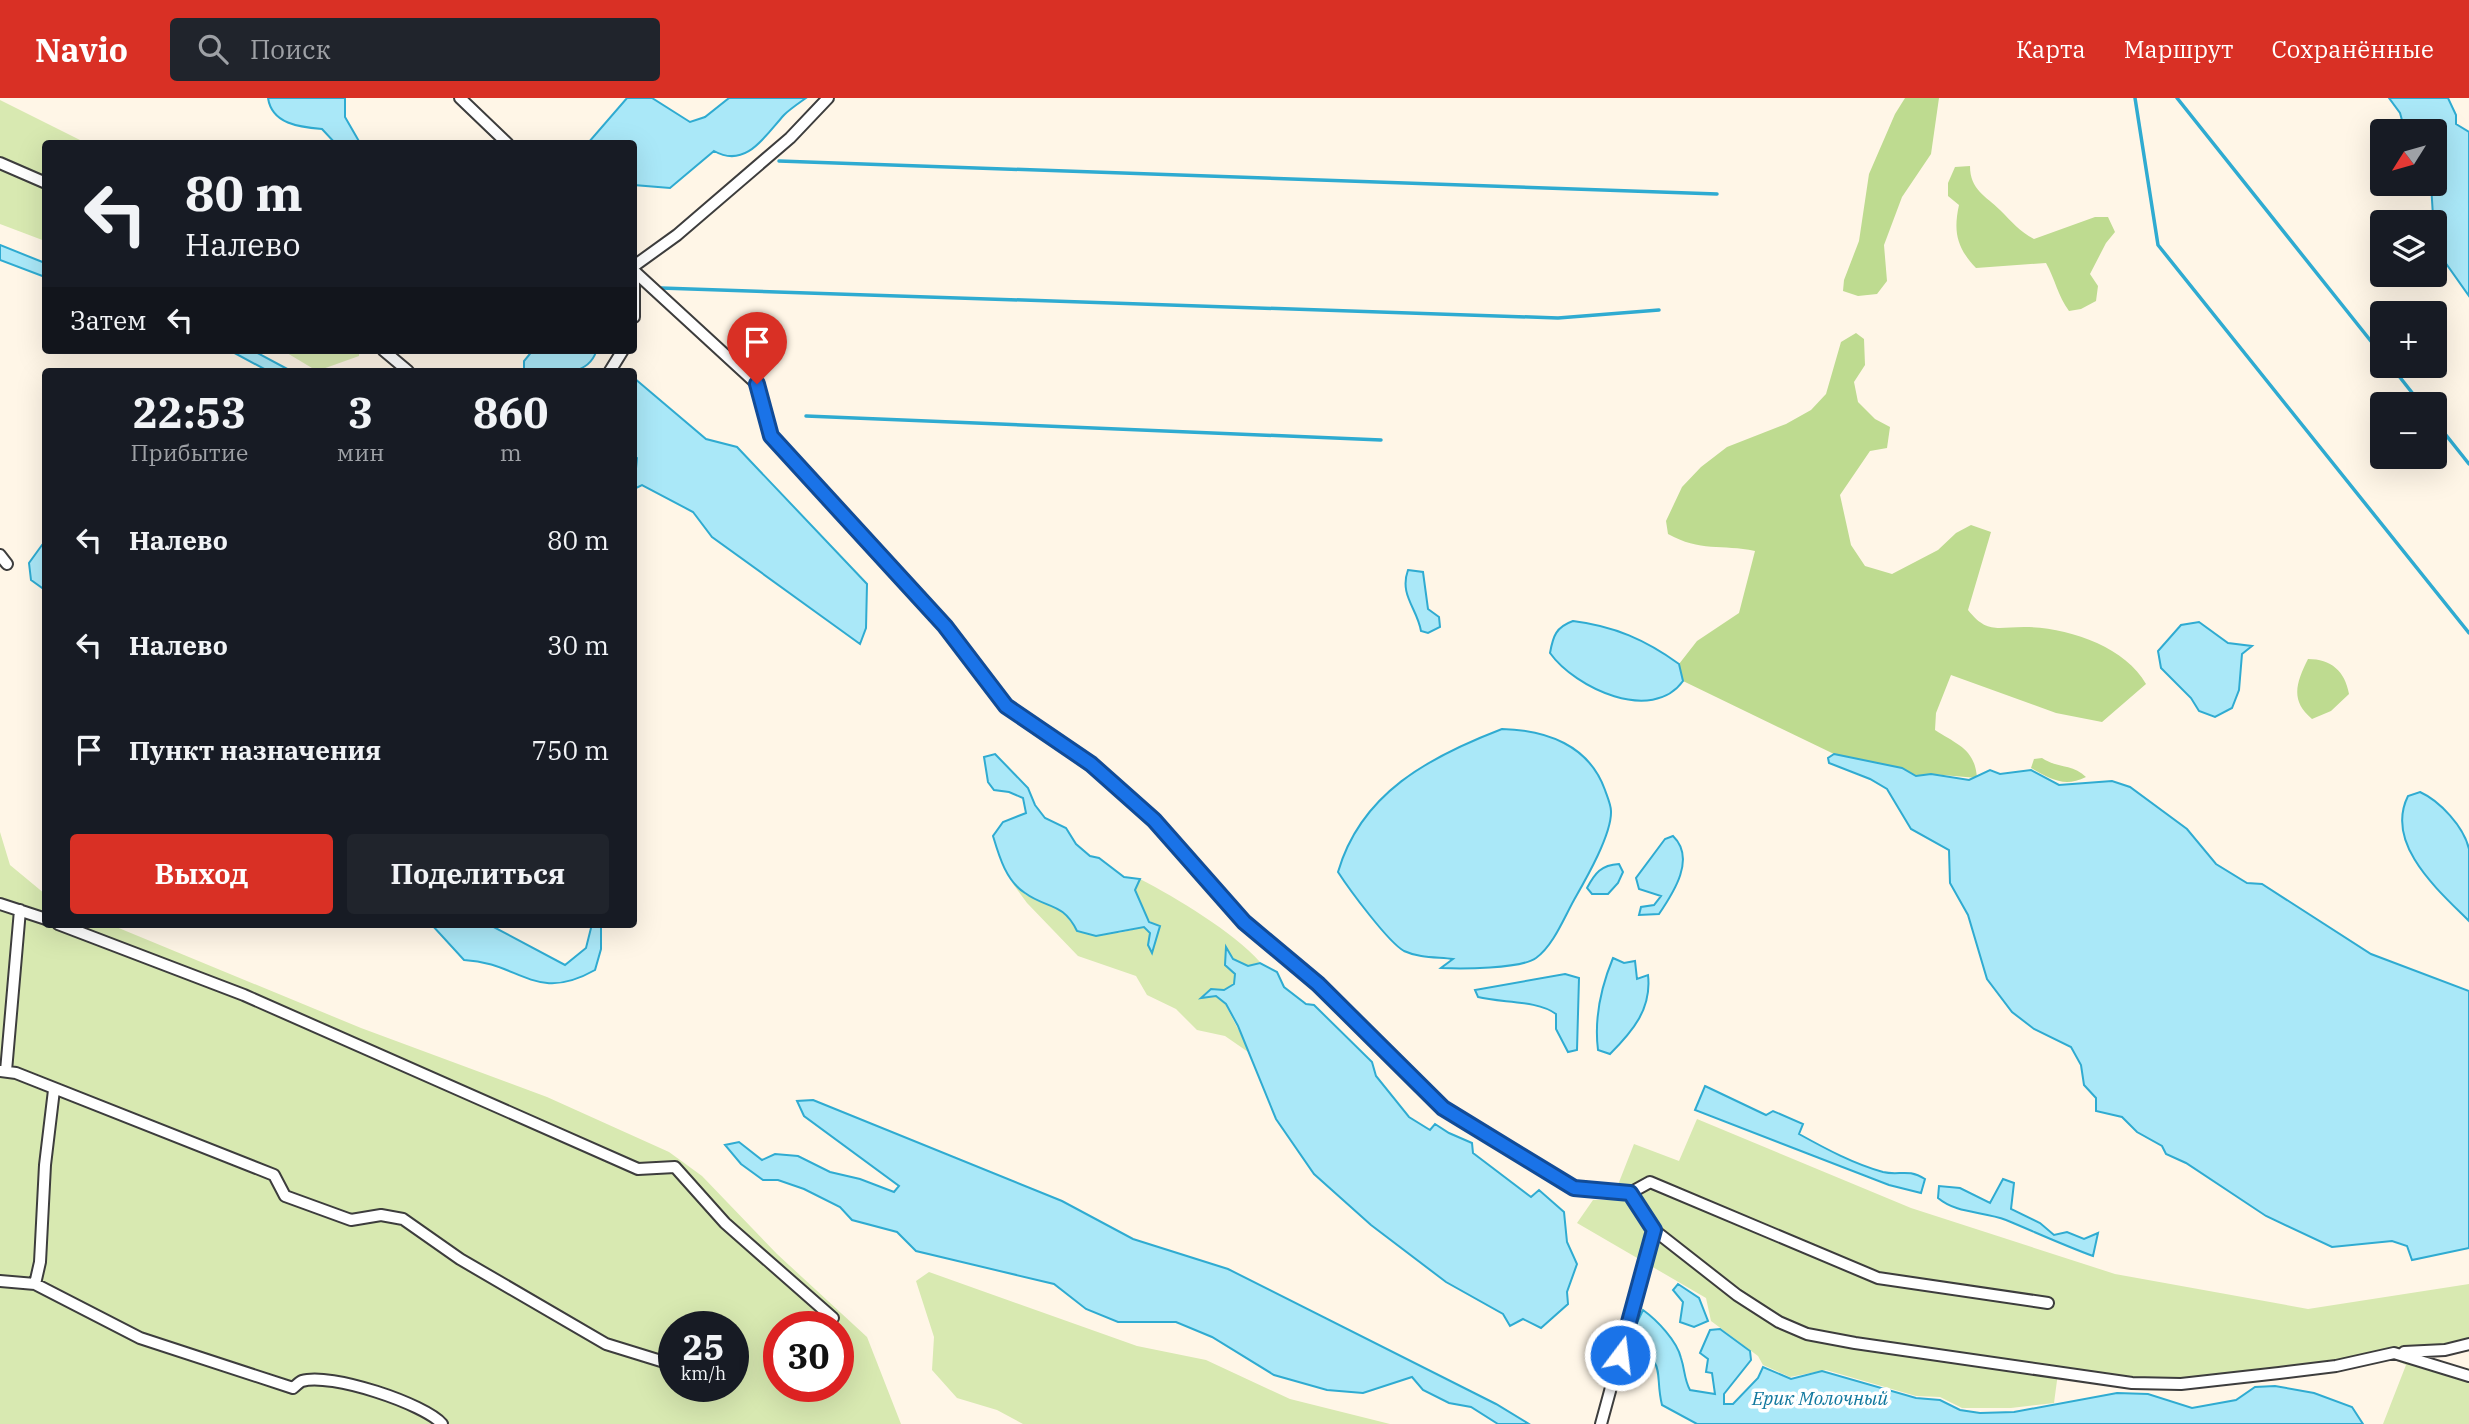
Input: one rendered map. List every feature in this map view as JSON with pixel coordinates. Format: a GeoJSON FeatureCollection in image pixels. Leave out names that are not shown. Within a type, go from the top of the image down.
{"type":"FeatureCollection","features":[{"type":"Feature","properties":{"kind":"street"},"geometry":{"type":"LineString","coordinates":[[460,98],[504,140]]}},
{"type":"Feature","properties":{"kind":"street"},"geometry":{"type":"LineString","coordinates":[[637,267],[790,138],[828,98]]}},
{"type":"Feature","properties":{"kind":"street"},"geometry":{"type":"LineString","coordinates":[[0,163],[42,181]]}},
{"type":"Feature","properties":{"kind":"street"},"geometry":{"type":"LineString","coordinates":[[637,272],[757,384],[771,436],[945,626],[1006,706],[1091,764],[1154,820],[1244,922],[1318,984],[1443,1108],[1574,1188],[1630,1193],[1650,1182],[1878,1278],[2048,1303]]}},
{"type":"Feature","properties":{"kind":"street"},"geometry":{"type":"LineString","coordinates":[[388,354],[404,368]]}},
{"type":"Feature","properties":{"kind":"street"},"geometry":{"type":"LineString","coordinates":[[0,904],[42,918]]}},
{"type":"Feature","properties":{"kind":"street"},"geometry":{"type":"LineString","coordinates":[[20,910],[3,1071],[274,1175],[285,1196],[351,1220],[381,1215],[402,1219],[460,1259],[606,1344],[658,1360]]}},
{"type":"Feature","properties":{"kind":"street"},"geometry":{"type":"LineString","coordinates":[[68,928],[244,995],[638,1168],[675,1167],[724,1223],[825,1311]]}},
{"type":"Feature","properties":{"kind":"street"},"geometry":{"type":"LineString","coordinates":[[35,1284],[40,1262],[45,1165],[54,1090]]}},
{"type":"Feature","properties":{"kind":"street"},"geometry":{"type":"LineString","coordinates":[[1630,1193],[1654,1230],[1737,1295],[1779,1322],[1807,1334],[1867,1345],[2080,1378],[2181,1384],[2336,1366],[2394,1353],[2445,1350],[2469,1344]]}},
{"type":"Feature","properties":{"kind":"street"},"geometry":{"type":"LineString","coordinates":[[1601,1424],[1654,1230]]}},
{"type":"Feature","properties":{"kind":"street"},"geometry":{"type":"LineString","coordinates":[[0,1281],[35,1284],[140,1338],[293,1388],[302,1381],[333,1381],[393,1398],[442,1424]]}},
{"type":"Feature","properties":{"kind":"street"},"geometry":{"type":"LineString","coordinates":[[2394,1353],[2469,1376]]}},
{"type":"Feature","properties":{"kind":"green space"},"geometry":{"type":"Polygon","coordinates":[[[1905,98],[1939,98],[1931,154],[1902,197],[1884,245],[1887,281],[1877,294],[1858,296],[1843,291],[1844,280],[1859,241],[1869,174],[1895,114],[1905,98]]]}},
{"type":"Feature","properties":{"kind":"green space"},"geometry":{"type":"Polygon","coordinates":[[[0,100],[80,140],[42,140],[42,240],[0,224],[0,100]]]}},
{"type":"Feature","properties":{"kind":"green space"},"geometry":{"type":"Polygon","coordinates":[[[1970,166],[1973,181],[1980,192],[2034,239],[2095,217],[2108,217],[2115,232],[2106,243],[2090,274],[2098,286],[2096,301],[2081,309],[2069,311],[2046,263],[1976,268],[1964,254],[1958,239],[1956,223],[1959,205],[1948,196],[1948,183],[1955,167],[1970,166]]]}},
{"type":"Feature","properties":{"kind":"green space"},"geometry":{"type":"Polygon","coordinates":[[[1856,333],[1864,339],[1865,365],[1854,382],[1858,402],[1875,419],[1890,427],[1887,448],[1870,451],[1840,495],[1851,545],[1865,566],[1892,574],[1938,550],[1956,533],[1971,525],[1991,532],[1968,610],[1975,618],[1993,628],[2040,628],[2093,641],[2124,659],[2146,684],[2102,722],[2056,713],[1951,675],[1936,713],[1935,730],[1969,754],[1976,768],[1977,778],[1931,774],[1916,776],[1902,768],[1834,754],[1683,681],[1679,664],[1697,641],[1739,613],[1755,551],[1690,543],[1668,534],[1666,521],[1682,487],[1701,467],[1727,447],[1786,424],[1811,410],[1826,394],[1841,342],[1856,333]]]}},
{"type":"Feature","properties":{"kind":"green space"},"geometry":{"type":"Polygon","coordinates":[[[289,354],[359,354],[325,368],[312,368],[289,354]]]}},
{"type":"Feature","properties":{"kind":"green space"},"geometry":{"type":"Polygon","coordinates":[[[2308,659],[2324,661],[2336,668],[2344,679],[2349,694],[2331,711],[2312,719],[2300,705],[2297,691],[2308,659]]]}},
{"type":"Feature","properties":{"kind":"green space"},"geometry":{"type":"Polygon","coordinates":[[[2042,758],[2076,770],[2086,777],[2071,782],[2051,779],[2031,768],[2034,759],[2042,758]]]}},
{"type":"Feature","properties":{"kind":"green space"},"geometry":{"type":"Polygon","coordinates":[[[0,832],[10,865],[42,892],[42,928],[119,928],[361,1028],[547,1097],[669,1152],[702,1176],[777,1254],[839,1311],[763,1311],[763,1402],[854,1402],[854,1325],[867,1337],[901,1424],[0,1424],[0,832]]]}},
{"type":"Feature","properties":{"kind":"green space"},"geometry":{"type":"Polygon","coordinates":[[[1140,879],[1204,916],[1260,962],[1248,966],[1233,959],[1226,948],[1235,974],[1234,984],[1224,990],[1211,989],[1203,998],[1216,996],[1225,1004],[1251,1054],[1225,1036],[1197,1030],[1176,1009],[1147,995],[1136,976],[1078,956],[1027,903],[1011,881],[1026,895],[1119,933],[1144,927],[1150,933],[1148,945],[1160,927],[1150,921],[1141,907],[1135,890],[1140,879]]]}},
{"type":"Feature","properties":{"kind":"green space"},"geometry":{"type":"Polygon","coordinates":[[[1697,1119],[1911,1208],[2115,1274],[2308,1309],[2469,1284],[2469,1343],[2429,1349],[2425,1363],[2469,1376],[2469,1424],[2383,1424],[2406,1365],[2395,1360],[2392,1352],[2336,1365],[2180,1383],[2058,1373],[2054,1403],[2011,1408],[1962,1408],[1940,1397],[1916,1396],[1826,1370],[1790,1377],[1763,1365],[1758,1356],[1711,1321],[1706,1298],[1577,1223],[1593,1200],[1612,1200],[1634,1144],[1679,1161],[1697,1119]]]}},
{"type":"Feature","properties":{"kind":"green space"},"geometry":{"type":"Polygon","coordinates":[[[929,1272],[1137,1346],[1206,1360],[1290,1399],[1390,1424],[1023,1424],[997,1410],[957,1398],[932,1370],[934,1337],[916,1281],[929,1272]]]}},
{"type":"Feature","properties":{"kind":"water"},"geometry":{"type":"Polygon","coordinates":[[[268,98],[345,98],[345,117],[358,140],[332,140],[322,129],[288,123],[275,114],[268,98]]]}},
{"type":"Feature","properties":{"kind":"water"},"geometry":{"type":"Polygon","coordinates":[[[627,98],[652,98],[690,122],[705,117],[729,98],[806,98],[784,115],[754,148],[736,156],[714,151],[670,188],[637,185],[637,140],[591,140],[627,98]]]}},
{"type":"Feature","properties":{"kind":"water"},"geometry":{"type":"Polygon","coordinates":[[[2389,98],[2448,98],[2456,115],[2456,124],[2469,132],[2469,296],[2447,265],[2447,210],[2433,210],[2432,196],[2447,196],[2447,119],[2402,119],[2389,98]]]}},
{"type":"Feature","properties":{"kind":"water"},"geometry":{"type":"Polygon","coordinates":[[[0,245],[42,262],[42,276],[0,260],[0,245]]]}},
{"type":"Feature","properties":{"kind":"water"},"geometry":{"type":"Polygon","coordinates":[[[236,354],[259,354],[285,368],[262,368],[236,354]]]}},
{"type":"Feature","properties":{"kind":"water"},"geometry":{"type":"Polygon","coordinates":[[[530,354],[595,354],[581,368],[524,368],[524,361],[530,354]]]}},
{"type":"Feature","properties":{"kind":"water"},"geometry":{"type":"Polygon","coordinates":[[[637,381],[706,439],[737,447],[867,584],[866,628],[860,644],[712,537],[693,512],[642,485],[637,488],[637,381]]]}},
{"type":"Feature","properties":{"kind":"water"},"geometry":{"type":"Polygon","coordinates":[[[42,545],[42,588],[31,580],[29,563],[42,545]]]}},
{"type":"Feature","properties":{"kind":"water"},"geometry":{"type":"Polygon","coordinates":[[[1408,570],[1423,572],[1428,609],[1439,617],[1440,627],[1428,633],[1421,631],[1407,594],[1408,570]]]}},
{"type":"Feature","properties":{"kind":"water"},"geometry":{"type":"Polygon","coordinates":[[[1573,621],[1616,630],[1654,648],[1679,664],[1683,681],[1669,694],[1653,700],[1634,700],[1595,689],[1562,666],[1550,653],[1556,633],[1573,621]]]}},
{"type":"Feature","properties":{"kind":"water"},"geometry":{"type":"Polygon","coordinates":[[[2199,622],[2228,643],[2252,646],[2242,654],[2239,690],[2232,708],[2215,717],[2199,711],[2191,698],[2161,668],[2158,651],[2181,625],[2199,622]]]}},
{"type":"Feature","properties":{"kind":"water"},"geometry":{"type":"Polygon","coordinates":[[[1502,729],[1550,737],[1577,751],[1598,774],[1610,803],[1610,821],[1591,869],[1558,931],[1542,953],[1528,962],[1518,964],[1490,968],[1441,968],[1453,959],[1422,956],[1397,946],[1359,902],[1338,872],[1349,844],[1363,820],[1401,781],[1449,752],[1502,729]]]}},
{"type":"Feature","properties":{"kind":"water"},"geometry":{"type":"Polygon","coordinates":[[[995,754],[1028,788],[1035,805],[1045,818],[1066,828],[1076,844],[1090,856],[1099,858],[1124,877],[1140,879],[1135,890],[1149,922],[1160,926],[1152,953],[1148,945],[1150,933],[1144,927],[1096,936],[1077,931],[1060,910],[1033,898],[1013,882],[1004,868],[993,836],[1003,822],[1026,813],[1023,798],[994,790],[988,782],[984,757],[995,754]]]}},
{"type":"Feature","properties":{"kind":"water"},"geometry":{"type":"Polygon","coordinates":[[[1834,754],[1902,768],[1916,776],[1931,774],[1969,780],[1990,770],[2000,774],[2031,770],[2059,785],[2112,781],[2130,787],[2187,829],[2216,864],[2247,883],[2262,884],[2371,954],[2469,991],[2469,1248],[2412,1260],[2407,1246],[2392,1241],[2332,1247],[2266,1216],[2186,1163],[2166,1154],[2162,1146],[2137,1132],[2122,1117],[2096,1111],[2096,1098],[2084,1085],[2081,1065],[2071,1047],[2034,1029],[2012,1012],[1987,979],[1968,915],[1950,883],[1949,850],[1911,829],[1887,789],[1870,779],[1829,763],[1828,758],[1834,754]]]}},
{"type":"Feature","properties":{"kind":"water"},"geometry":{"type":"Polygon","coordinates":[[[2420,792],[2450,816],[2466,841],[2469,849],[2469,921],[2430,881],[2409,849],[2403,832],[2402,814],[2408,796],[2420,792]]]}},
{"type":"Feature","properties":{"kind":"water"},"geometry":{"type":"Polygon","coordinates":[[[1673,836],[1683,854],[1683,865],[1676,885],[1659,914],[1639,915],[1641,907],[1654,905],[1661,896],[1639,889],[1636,878],[1665,839],[1673,836]]]}},
{"type":"Feature","properties":{"kind":"water"},"geometry":{"type":"Polygon","coordinates":[[[1619,864],[1623,872],[1618,883],[1608,894],[1592,894],[1587,888],[1596,874],[1603,868],[1619,864]]]}},
{"type":"Feature","properties":{"kind":"water"},"geometry":{"type":"Polygon","coordinates":[[[435,928],[496,928],[565,965],[586,948],[591,928],[601,928],[601,949],[595,970],[557,983],[542,982],[483,962],[464,960],[435,928]]]}},
{"type":"Feature","properties":{"kind":"water"},"geometry":{"type":"Polygon","coordinates":[[[1226,947],[1233,959],[1248,966],[1260,963],[1277,972],[1284,987],[1306,1004],[1314,1005],[1372,1062],[1376,1076],[1409,1117],[1430,1130],[1435,1124],[1472,1143],[1473,1153],[1531,1197],[1539,1190],[1564,1212],[1567,1242],[1577,1264],[1567,1292],[1568,1304],[1541,1328],[1523,1319],[1510,1326],[1503,1314],[1446,1282],[1371,1225],[1314,1174],[1276,1119],[1238,1026],[1226,1004],[1216,996],[1201,998],[1211,989],[1224,990],[1234,984],[1235,974],[1225,965],[1226,947]]]}},
{"type":"Feature","properties":{"kind":"water"},"geometry":{"type":"Polygon","coordinates":[[[1613,958],[1624,963],[1635,961],[1637,979],[1648,975],[1648,987],[1647,999],[1639,1019],[1610,1054],[1598,1050],[1597,1026],[1602,991],[1613,958]]]}},
{"type":"Feature","properties":{"kind":"water"},"geometry":{"type":"Polygon","coordinates":[[[1565,974],[1579,978],[1577,1050],[1568,1052],[1556,1029],[1556,1014],[1539,1006],[1478,997],[1475,990],[1565,974]]]}},
{"type":"Feature","properties":{"kind":"water"},"geometry":{"type":"Polygon","coordinates":[[[1705,1086],[1766,1115],[1773,1111],[1803,1124],[1799,1134],[1872,1169],[1919,1176],[1925,1179],[1921,1193],[1889,1185],[1695,1110],[1705,1086]]]}},
{"type":"Feature","properties":{"kind":"water"},"geometry":{"type":"Polygon","coordinates":[[[813,1100],[1062,1201],[1133,1239],[1228,1269],[1496,1404],[1529,1424],[1498,1424],[1471,1407],[1449,1403],[1423,1390],[1412,1377],[1363,1393],[1327,1390],[1274,1375],[1212,1337],[1176,1322],[1118,1322],[1086,1309],[1054,1284],[916,1251],[897,1232],[852,1220],[840,1207],[804,1189],[778,1180],[763,1180],[741,1164],[725,1145],[739,1142],[762,1160],[775,1154],[798,1156],[830,1172],[860,1179],[894,1192],[899,1186],[804,1116],[797,1101],[813,1100]]]}},
{"type":"Feature","properties":{"kind":"water"},"geometry":{"type":"Polygon","coordinates":[[[2003,1179],[2014,1183],[2011,1209],[2040,1223],[2054,1235],[2067,1232],[2084,1239],[2098,1233],[2093,1256],[2006,1220],[1962,1210],[1938,1198],[1939,1186],[1960,1188],[1990,1203],[2003,1179]]]}},
{"type":"Feature","properties":{"kind":"water"},"geometry":{"type":"Polygon","coordinates":[[[1678,1284],[1699,1298],[1708,1321],[1694,1327],[1680,1322],[1683,1302],[1673,1290],[1678,1284]]]}},
{"type":"Feature","properties":{"kind":"water","name":"Ерик Молочный"},"geometry":{"type":"Polygon","coordinates":[[[1643,1310],[1660,1325],[1679,1351],[1690,1390],[1715,1394],[1712,1373],[1706,1372],[1708,1359],[1700,1353],[1710,1330],[1720,1329],[1750,1351],[1751,1360],[1724,1394],[1724,1404],[1733,1404],[1758,1378],[1763,1367],[1791,1379],[1822,1371],[1916,1398],[1940,1400],[1960,1410],[1980,1413],[2014,1412],[2117,1393],[2148,1394],[2192,1408],[2236,1400],[2255,1387],[2275,1386],[2314,1393],[2352,1407],[2363,1424],[1697,1424],[1662,1405],[1655,1363],[1643,1353],[1631,1348],[1633,1331],[1643,1310]]]}},
{"type":"Feature","properties":{"kind":"waterway"},"geometry":{"type":"LineString","coordinates":[[2135,98],[2158,245],[2469,633]]}},
{"type":"Feature","properties":{"kind":"waterway"},"geometry":{"type":"LineString","coordinates":[[2177,98],[2370,340]]}},
{"type":"Feature","properties":{"kind":"waterway"},"geometry":{"type":"LineString","coordinates":[[779,161],[1717,194]]}},
{"type":"Feature","properties":{"kind":"waterway"},"geometry":{"type":"LineString","coordinates":[[661,288],[1558,318],[1659,310]]}},
{"type":"Feature","properties":{"kind":"waterway"},"geometry":{"type":"LineString","coordinates":[[2400,378],[2412,392]]}},
{"type":"Feature","properties":{"kind":"waterway"},"geometry":{"type":"LineString","coordinates":[[806,416],[1381,440]]}},
{"type":"Feature","properties":{"kind":"waterway"},"geometry":{"type":"LineString","coordinates":[[2447,436],[2469,464]]}},
{"type":"Feature","properties":{"kind":"route"},"geometry":{"type":"LineString","coordinates":[[757,384],[771,436],[945,626],[1006,706],[1091,764],[1154,820],[1244,922],[1276,945],[1318,984],[1443,1108],[1574,1188],[1630,1193],[1654,1230],[1620,1355]]}}]}
